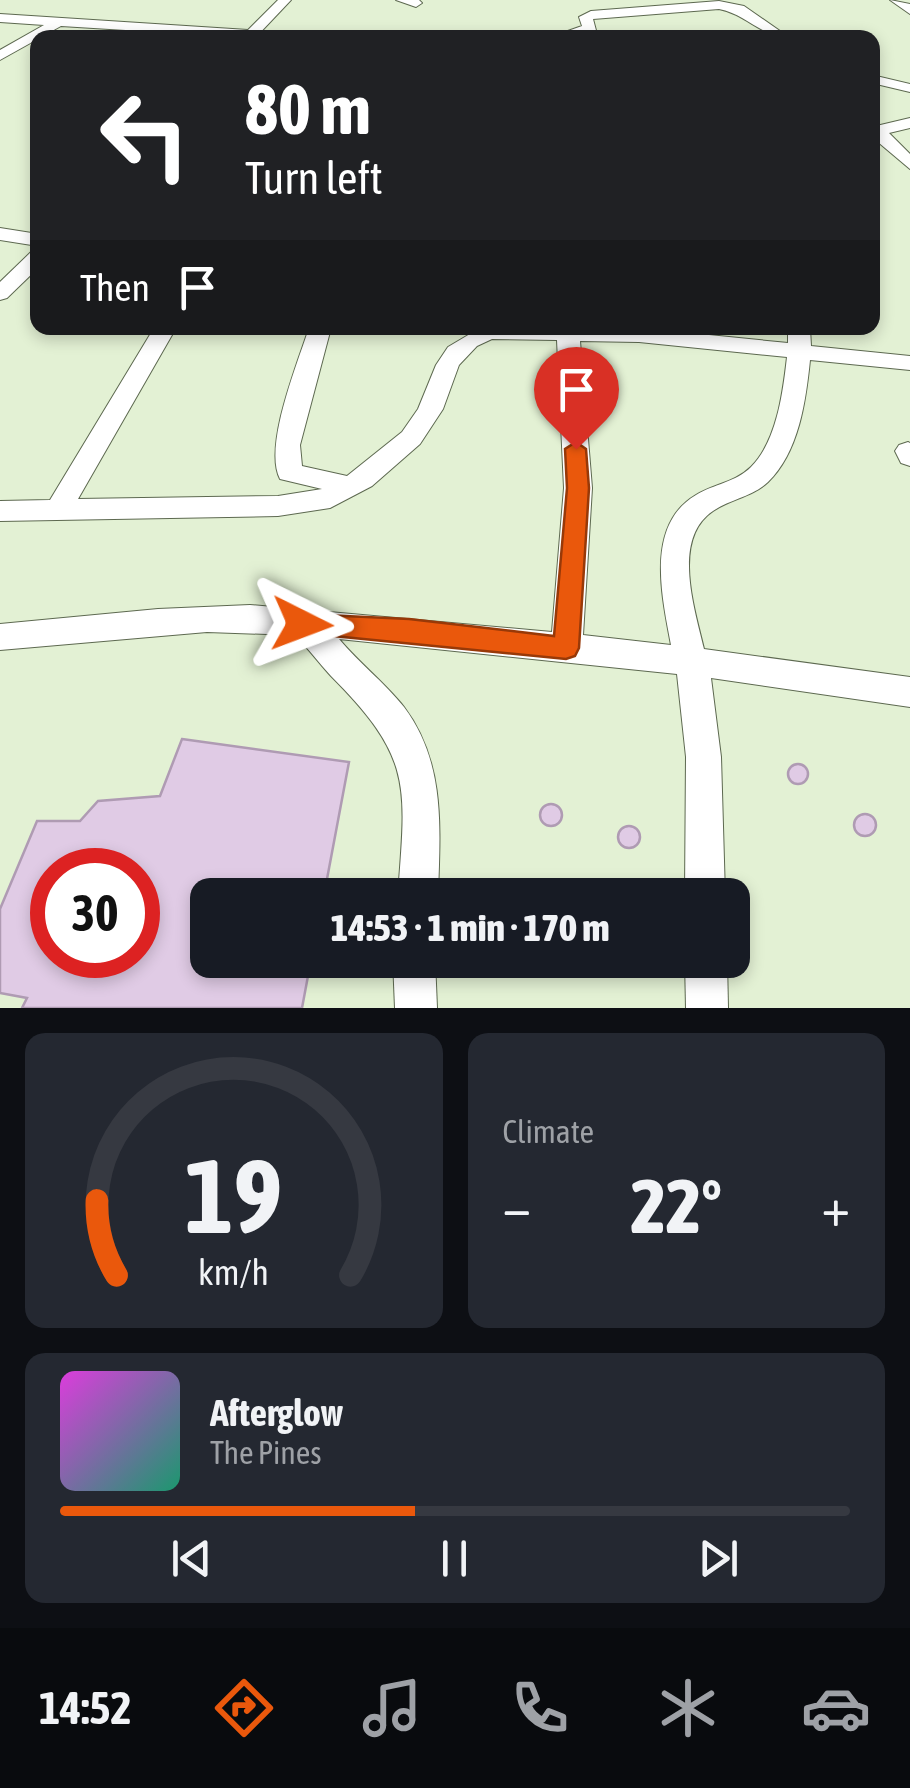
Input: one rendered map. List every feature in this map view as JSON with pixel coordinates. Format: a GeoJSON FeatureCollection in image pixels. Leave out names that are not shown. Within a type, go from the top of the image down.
{"type":"FeatureCollection","features":[{"type":"Feature","properties":{"kind":"street"},"geometry":{"type":"LineString","coordinates":[[0,17],[26,0]]}},
{"type":"Feature","properties":{"kind":"street"},"geometry":{"type":"LineString","coordinates":[[254,30],[285,0]]}},
{"type":"Feature","properties":{"kind":"street"},"geometry":{"type":"LineString","coordinates":[[896,0],[910,10]]}},
{"type":"Feature","properties":{"kind":"street"},"geometry":{"type":"LineString","coordinates":[[589,30],[585,17],[591,14],[726,5],[740,9],[772,30]]}},
{"type":"Feature","properties":{"kind":"street"},"geometry":{"type":"LineString","coordinates":[[0,17],[167,30]]}},
{"type":"Feature","properties":{"kind":"street"},"geometry":{"type":"LineString","coordinates":[[44,30],[58,22]]}},
{"type":"Feature","properties":{"kind":"street"},"geometry":{"type":"LineString","coordinates":[[0,56],[30,38]]}},
{"type":"Feature","properties":{"kind":"street"},"geometry":{"type":"LineString","coordinates":[[880,81],[910,88]]}},
{"type":"Feature","properties":{"kind":"street"},"geometry":{"type":"LineString","coordinates":[[880,131],[910,123]]}},
{"type":"Feature","properties":{"kind":"street"},"geometry":{"type":"LineString","coordinates":[[880,136],[910,164]]}},
{"type":"Feature","properties":{"kind":"street"},"geometry":{"type":"LineString","coordinates":[[0,234],[30,239]]}},
{"type":"Feature","properties":{"kind":"street"},"geometry":{"type":"LineString","coordinates":[[2,289],[30,263]]}},
{"type":"Feature","properties":{"kind":"street"},"geometry":{"type":"LineString","coordinates":[[58,509],[161,335]]}},
{"type":"Feature","properties":{"kind":"street"},"geometry":{"type":"LineString","coordinates":[[318,335],[287,445],[287,465],[289,472],[298,476],[349,486]]}},
{"type":"Feature","properties":{"kind":"street"},"geometry":{"type":"LineString","coordinates":[[0,511],[304,504],[349,486],[414,436],[430,416],[442,369],[480,335]]}},
{"type":"Feature","properties":{"kind":"street"},"geometry":{"type":"LineString","coordinates":[[566,648],[578,488],[568,335]]}},
{"type":"Feature","properties":{"kind":"street"},"geometry":{"type":"LineString","coordinates":[[667,335],[798,339],[910,362]]}},
{"type":"Feature","properties":{"kind":"street"},"geometry":{"type":"LineString","coordinates":[[705,878],[702,750],[677,579],[680,536],[704,503],[757,477],[768,463],[791,403],[798,339]]}},
{"type":"Feature","properties":{"kind":"street"},"geometry":{"type":"LineString","coordinates":[[0,637],[261,619],[691,659],[910,692]]}},
{"type":"Feature","properties":{"kind":"street"},"geometry":{"type":"LineString","coordinates":[[302,624],[397,722],[413,751],[420,776],[422,809],[419,878]]}},
{"type":"Feature","properties":{"kind":"street"},"geometry":{"type":"LineString","coordinates":[[415,978],[416,1008]]}},
{"type":"Feature","properties":{"kind":"street"},"geometry":{"type":"LineString","coordinates":[[706,978],[707,1008]]}},
{"type":"Feature","properties":{"kind":"building"},"geometry":{"type":"Polygon","coordinates":[[[182,739],[349,762],[327,878],[190,878],[190,978],[308,978],[302,1008],[22,1008],[27,998],[0,993],[0,909],[37,821],[80,821],[98,801],[160,796],[182,739]]]}},
{"type":"Feature","properties":{"kind":"building"},"geometry":{"type":"Polygon","coordinates":[[[794,764],[802,764],[808,774],[802,784],[794,784],[788,778],[788,770],[794,764]]]}},
{"type":"Feature","properties":{"kind":"building"},"geometry":{"type":"Polygon","coordinates":[[[551,804],[559,807],[559,823],[551,826],[543,823],[540,815],[543,807],[551,804]]]}},
{"type":"Feature","properties":{"kind":"building"},"geometry":{"type":"Polygon","coordinates":[[[865,814],[873,817],[873,833],[865,836],[857,833],[854,825],[857,817],[865,814]]]}},
{"type":"Feature","properties":{"kind":"building"},"geometry":{"type":"Polygon","coordinates":[[[629,826],[637,829],[637,845],[629,848],[621,845],[618,837],[621,829],[629,826]]]}},
{"type":"Feature","properties":{"kind":"route"},"geometry":{"type":"LineString","coordinates":[[302,624],[409,630],[566,648],[578,488],[576,449]]}}]}
